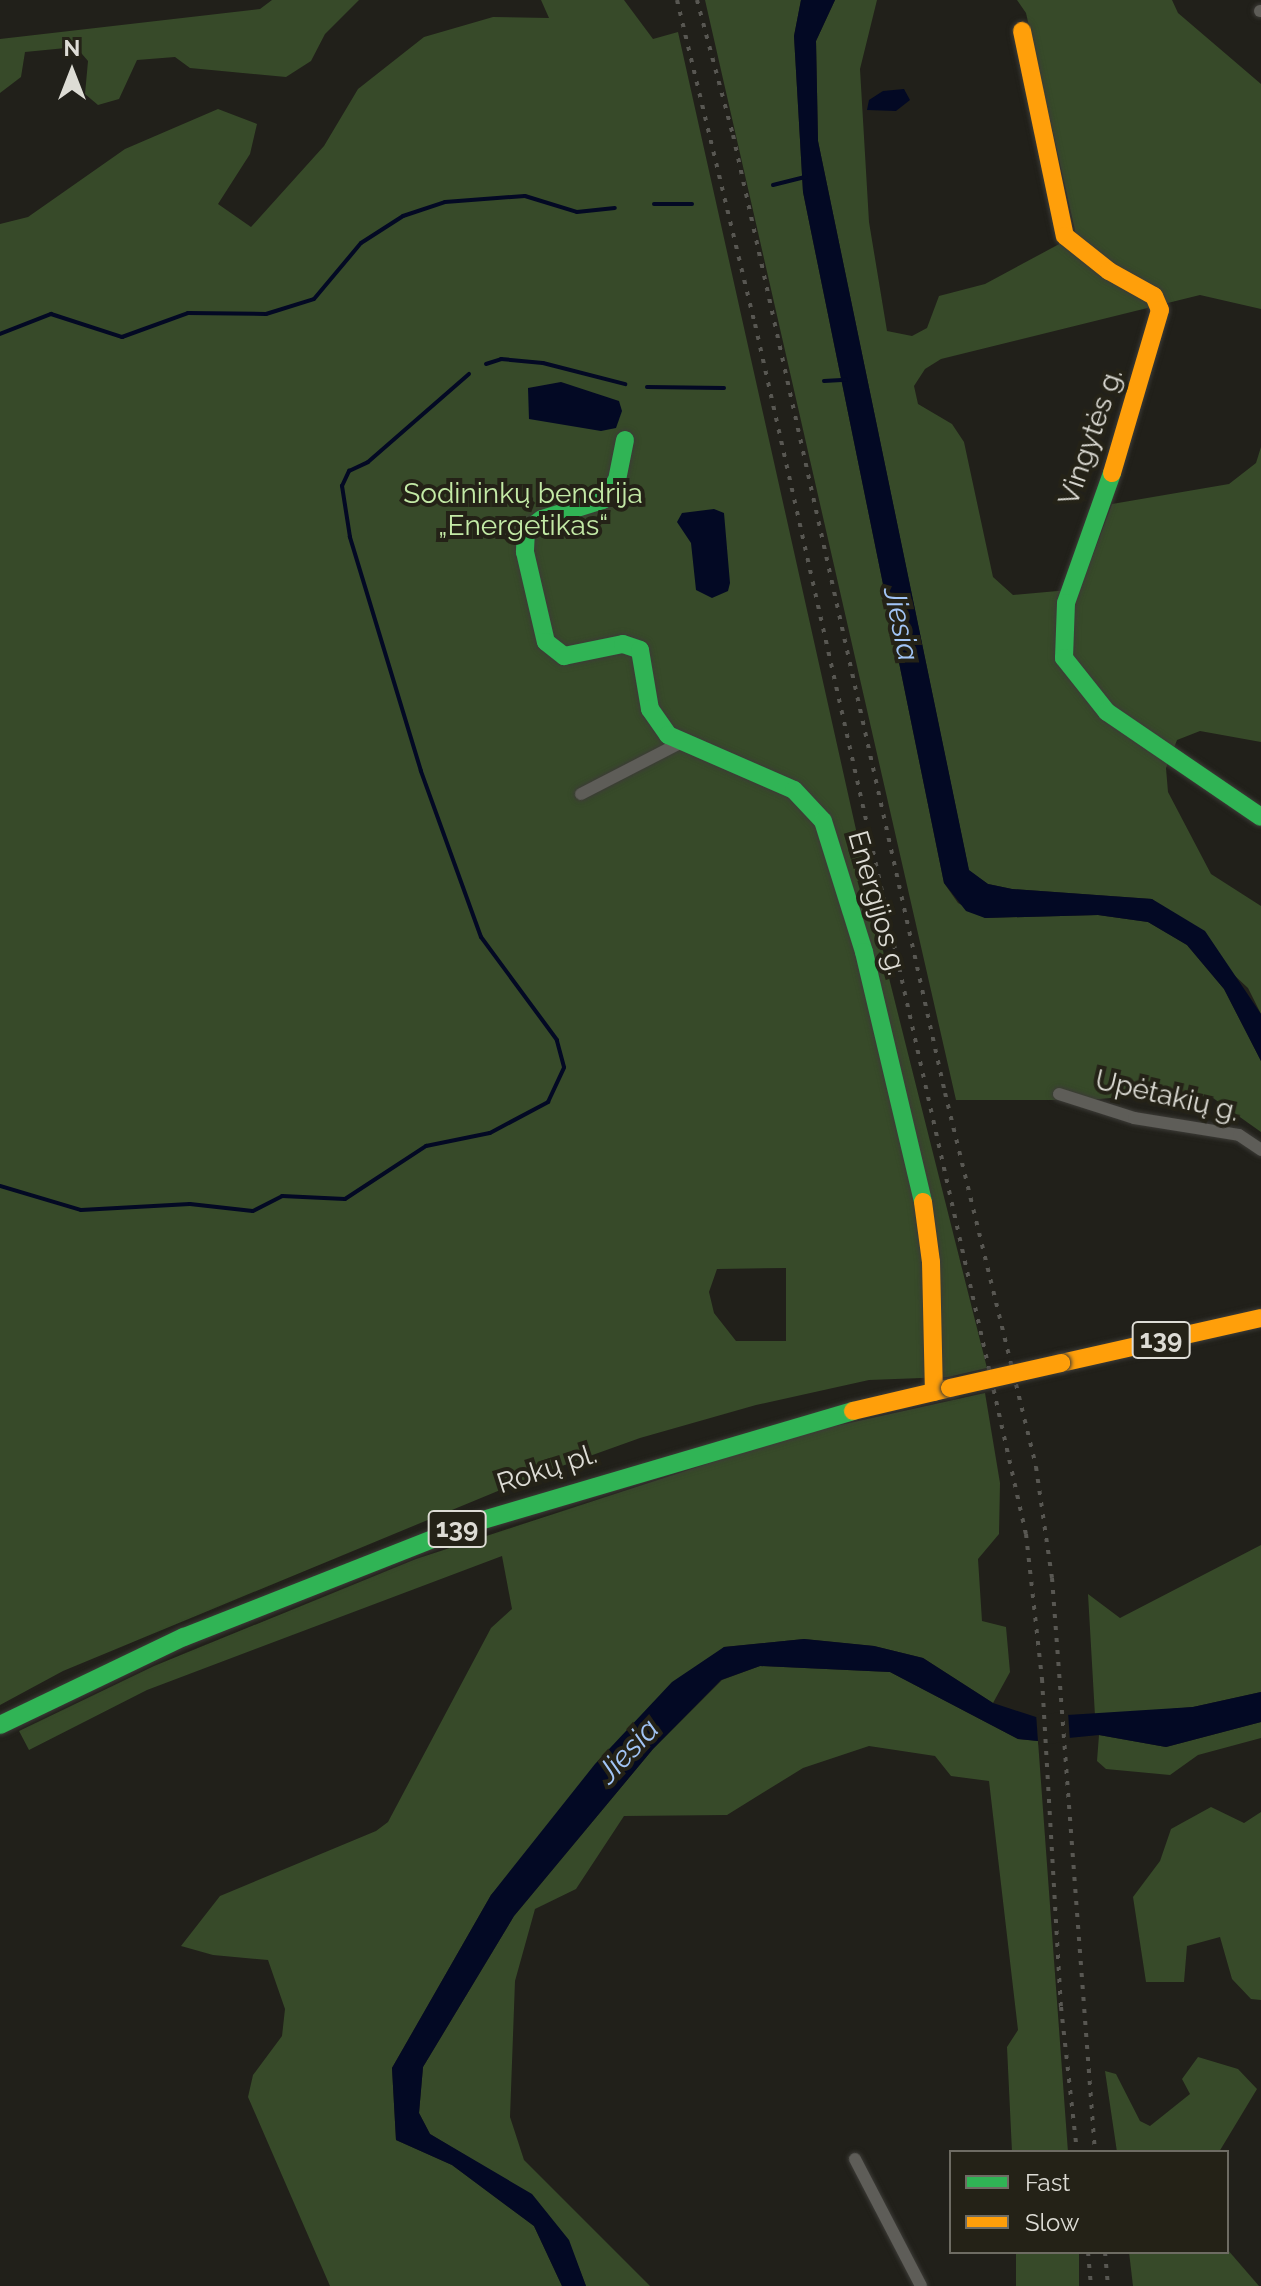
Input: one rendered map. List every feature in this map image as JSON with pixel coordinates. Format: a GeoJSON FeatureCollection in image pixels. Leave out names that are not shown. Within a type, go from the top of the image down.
{"type":"FeatureCollection","features":[{"type":"Feature","properties":{"kind":"street","name":"Vingytės g."},"geometry":{"type":"LineString","coordinates":[[1022,31],[1065,236],[1109,271],[1154,296],[1160,310],[1129,423],[1066,603],[1064,658],[1107,712],[1261,817]]}},
{"type":"Feature","properties":{"kind":"street","name":"Energijos g."},"geometry":{"type":"LineString","coordinates":[[625,440],[610,492],[591,505],[530,526],[525,552],[551,649],[564,656],[623,644],[640,650],[650,709],[680,743],[794,790],[815,810],[830,836],[922,1193],[942,1390]]}},
{"type":"Feature","properties":{"kind":"street"},"geometry":{"type":"LineString","coordinates":[[581,794],[680,743]]}},
{"type":"Feature","properties":{"kind":"street","name":"Upėtakių g."},"geometry":{"type":"LineString","coordinates":[[1059,1094],[1134,1118],[1239,1135],[1261,1150]]}},
{"type":"Feature","properties":{"kind":"street","name":"139"},"geometry":{"type":"LineString","coordinates":[[942,1390],[1261,1318]]}},
{"type":"Feature","properties":{"kind":"street","name":"Rokų pl."},"geometry":{"type":"LineString","coordinates":[[0,1725],[184,1637],[462,1527],[772,1431],[942,1390]]}},
{"type":"Feature","properties":{"kind":"street"},"geometry":{"type":"LineString","coordinates":[[855,2159],[921,2286]]}},
{"type":"Feature","properties":{"kind":"green space"},"geometry":{"type":"Polygon","coordinates":[[[272,0],[359,0],[325,34],[311,61],[286,77],[190,68],[175,57],[137,60],[119,99],[98,105],[85,94],[88,61],[76,47],[25,52],[21,77],[0,93],[0,39],[260,9],[272,0]]]}},
{"type":"Feature","properties":{"kind":"green space","name":"Sodininkų bendrija „Energetikas“"},"geometry":{"type":"Polygon","coordinates":[[[541,0],[624,0],[653,39],[678,32],[890,982],[987,1368],[948,1377],[869,1380],[756,1405],[640,1438],[534,1476],[63,1671],[0,1705],[0,224],[28,217],[125,149],[218,109],[257,124],[250,154],[218,204],[251,227],[324,146],[358,89],[424,37],[493,17],[549,18],[541,0]],[[786,1268],[717,1269],[709,1292],[714,1313],[736,1341],[786,1341],[786,1268]]]}},
{"type":"Feature","properties":{"kind":"green space"},"geometry":{"type":"Polygon","coordinates":[[[705,0],[801,0],[794,36],[803,192],[944,883],[958,903],[985,918],[1098,915],[1148,922],[1187,945],[1224,989],[1261,1061],[1261,1132],[1213,1098],[1176,1092],[1089,1100],[956,1100],[705,0]]]}},
{"type":"Feature","properties":{"kind":"green space"},"geometry":{"type":"Polygon","coordinates":[[[835,0],[877,0],[860,69],[869,222],[887,331],[912,336],[927,328],[939,296],[985,284],[1076,235],[1026,13],[1017,0],[1172,0],[1178,13],[1261,84],[1261,309],[1200,295],[941,359],[925,369],[914,386],[918,404],[952,424],[964,442],[993,577],[1013,595],[1080,589],[1112,504],[1229,484],[1256,463],[1261,447],[1261,742],[1200,731],[1177,740],[1166,768],[1168,792],[1211,874],[1261,906],[1261,1014],[1248,988],[1152,899],[1012,889],[988,884],[969,871],[818,141],[816,41],[835,0]]]}},
{"type":"Feature","properties":{"kind":"green space"},"geometry":{"type":"Polygon","coordinates":[[[985,1393],[1000,1483],[999,1534],[978,1559],[982,1621],[1006,1627],[1010,1672],[993,1703],[923,1658],[874,1646],[804,1639],[724,1647],[491,1895],[392,2068],[396,2140],[452,2165],[534,2226],[562,2286],[330,2286],[248,2097],[253,2075],[282,2036],[285,2009],[268,1960],[213,1955],[181,1946],[220,1896],[376,1831],[388,1822],[491,1628],[512,1609],[502,1556],[147,1690],[29,1750],[19,1731],[154,1666],[416,1559],[795,1435],[985,1393]]]}},
{"type":"Feature","properties":{"kind":"green space"},"geometry":{"type":"Polygon","coordinates":[[[1261,1545],[1261,1692],[1193,1707],[1095,1716],[1088,1594],[1120,1618],[1261,1545]]]}},
{"type":"Feature","properties":{"kind":"green space"},"geometry":{"type":"Polygon","coordinates":[[[760,1666],[890,1672],[1018,1739],[1038,1741],[1068,2150],[1012,2150],[1007,2047],[1018,2030],[989,1781],[951,1776],[935,1756],[869,1746],[803,1768],[727,1815],[624,1816],[576,1889],[535,1909],[515,1981],[510,2117],[524,2160],[650,2286],[586,2286],[568,2240],[471,2159],[430,2134],[419,2113],[423,2067],[514,1916],[653,1749],[722,1680],[760,1666]]]}},
{"type":"Feature","properties":{"kind":"green space"},"geometry":{"type":"Polygon","coordinates":[[[1261,1722],[1261,1738],[1198,1755],[1170,1775],[1106,1769],[1097,1761],[1099,1735],[1166,1747],[1261,1722]]]}},
{"type":"Feature","properties":{"kind":"green space"},"geometry":{"type":"Polygon","coordinates":[[[1211,1807],[1244,1823],[1261,1812],[1261,2000],[1251,1999],[1232,1979],[1220,1937],[1187,1946],[1184,1982],[1146,1982],[1133,1897],[1160,1861],[1171,1829],[1211,1807]]]}},
{"type":"Feature","properties":{"kind":"green space"},"geometry":{"type":"Polygon","coordinates":[[[1198,2057],[1238,2069],[1257,2089],[1220,2150],[1117,2150],[1105,2071],[1116,2074],[1140,2121],[1150,2126],[1190,2094],[1182,2079],[1198,2057]]]}},
{"type":"Feature","properties":{"kind":"green space"},"geometry":{"type":"Polygon","coordinates":[[[1229,2251],[1259,2286],[1133,2286],[1129,2254],[1229,2254],[1229,2251]]]}},
{"type":"Feature","properties":{"kind":"green space"},"geometry":{"type":"Polygon","coordinates":[[[1016,2254],[1079,2254],[1079,2286],[1016,2286],[1016,2254]]]}},
{"type":"Feature","properties":{"kind":"water","name":"Jiesia"},"geometry":{"type":"Polygon","coordinates":[[[801,0],[835,0],[816,41],[818,141],[969,870],[988,884],[1012,889],[1152,899],[1205,931],[1261,1014],[1261,1061],[1224,989],[1187,945],[1148,922],[1098,915],[985,918],[966,911],[944,883],[803,192],[794,36],[801,0]]]}},
{"type":"Feature","properties":{"kind":"water"},"geometry":{"type":"Polygon","coordinates":[[[904,89],[910,100],[896,111],[867,110],[869,100],[883,91],[904,89]]]}},
{"type":"Feature","properties":{"kind":"water"},"geometry":{"type":"Polygon","coordinates":[[[561,382],[619,401],[622,411],[616,428],[601,431],[529,419],[528,388],[561,382]]]}},
{"type":"Feature","properties":{"kind":"water"},"geometry":{"type":"Polygon","coordinates":[[[714,509],[724,513],[730,583],[728,591],[712,598],[696,590],[691,543],[677,522],[682,513],[714,509]]]}},
{"type":"Feature","properties":{"kind":"water","name":"Jiesia"},"geometry":{"type":"Polygon","coordinates":[[[804,1639],[874,1646],[923,1658],[993,1703],[1036,1717],[1193,1707],[1261,1692],[1261,1722],[1166,1747],[1099,1735],[1038,1741],[1018,1739],[890,1672],[760,1666],[721,1680],[653,1749],[514,1916],[423,2067],[419,2113],[430,2134],[532,2194],[569,2240],[586,2286],[562,2286],[534,2226],[452,2165],[396,2140],[392,2068],[491,1895],[595,1764],[672,1682],[724,1647],[804,1639]]]}},
{"type":"Feature","properties":{"kind":"pier"},"geometry":{"type":"Polygon","coordinates":[[[1068,1712],[1070,1742],[1038,1744],[1036,1714],[1068,1712]]]}},
{"type":"Feature","properties":{"kind":"waterway"},"geometry":{"type":"LineString","coordinates":[[773,185],[806,177]]}},
{"type":"Feature","properties":{"kind":"waterway"},"geometry":{"type":"LineString","coordinates":[[0,334],[51,314],[122,337],[188,313],[266,314],[314,299],[361,243],[403,216],[445,202],[525,196],[577,212],[615,208]]}},
{"type":"Feature","properties":{"kind":"waterway"},"geometry":{"type":"LineString","coordinates":[[654,204],[692,204]]}},
{"type":"Feature","properties":{"kind":"waterway"},"geometry":{"type":"LineString","coordinates":[[486,364],[501,359],[543,363],[625,384]]}},
{"type":"Feature","properties":{"kind":"waterway"},"geometry":{"type":"LineString","coordinates":[[0,1186],[81,1210],[190,1204],[253,1211],[282,1196],[345,1199],[426,1146],[490,1133],[548,1102],[564,1067],[557,1040],[481,937],[421,771],[350,537],[342,486],[349,471],[368,462],[469,374]]}},
{"type":"Feature","properties":{"kind":"waterway"},"geometry":{"type":"LineString","coordinates":[[824,381],[846,380]]}},
{"type":"Feature","properties":{"kind":"waterway"},"geometry":{"type":"LineString","coordinates":[[647,387],[724,388]]}},
{"type":"Feature","properties":{"kind":"railway"},"geometry":{"type":"LineString","coordinates":[[677,0],[755,324],[1026,1534],[1042,1679],[1061,2007],[1077,2150]]}},
{"type":"Feature","properties":{"kind":"railway"},"geometry":{"type":"LineString","coordinates":[[697,0],[733,135],[945,1093],[1036,1467],[1052,1578],[1095,2150]]}},
{"type":"Feature","properties":{"kind":"railway"},"geometry":{"type":"LineString","coordinates":[[1088,2254],[1091,2286]]}},
{"type":"Feature","properties":{"kind":"railway"},"geometry":{"type":"LineString","coordinates":[[1105,2254],[1108,2286]]}},
{"type":"Feature","properties":{"kind":"traffic: fast"},"geometry":{"type":"LineString","coordinates":[[625,440],[617,480],[603,500],[542,519],[526,531],[525,552],[546,642],[564,656],[623,644],[640,650],[650,709],[668,735],[794,790],[823,821],[864,952],[923,1202]]}},
{"type":"Feature","properties":{"kind":"traffic: fast"},"geometry":{"type":"LineString","coordinates":[[1112,473],[1066,603],[1064,658],[1107,712],[1261,817]]}},
{"type":"Feature","properties":{"kind":"traffic: fast"},"geometry":{"type":"LineString","coordinates":[[0,1725],[184,1637],[476,1522],[853,1411]]}},
{"type":"Feature","properties":{"kind":"traffic: slow"},"geometry":{"type":"LineString","coordinates":[[1022,31],[1065,236],[1109,271],[1154,296],[1160,310],[1112,473]]}},
{"type":"Feature","properties":{"kind":"traffic: slow"},"geometry":{"type":"LineString","coordinates":[[923,1202],[931,1262],[934,1392]]}},
{"type":"Feature","properties":{"kind":"traffic: slow"},"geometry":{"type":"LineString","coordinates":[[1061,1363],[1261,1318]]}},
{"type":"Feature","properties":{"kind":"traffic: slow"},"geometry":{"type":"LineString","coordinates":[[950,1388],[1061,1363]]}},
{"type":"Feature","properties":{"kind":"traffic: slow"},"geometry":{"type":"LineString","coordinates":[[853,1411],[950,1388]]}}]}
